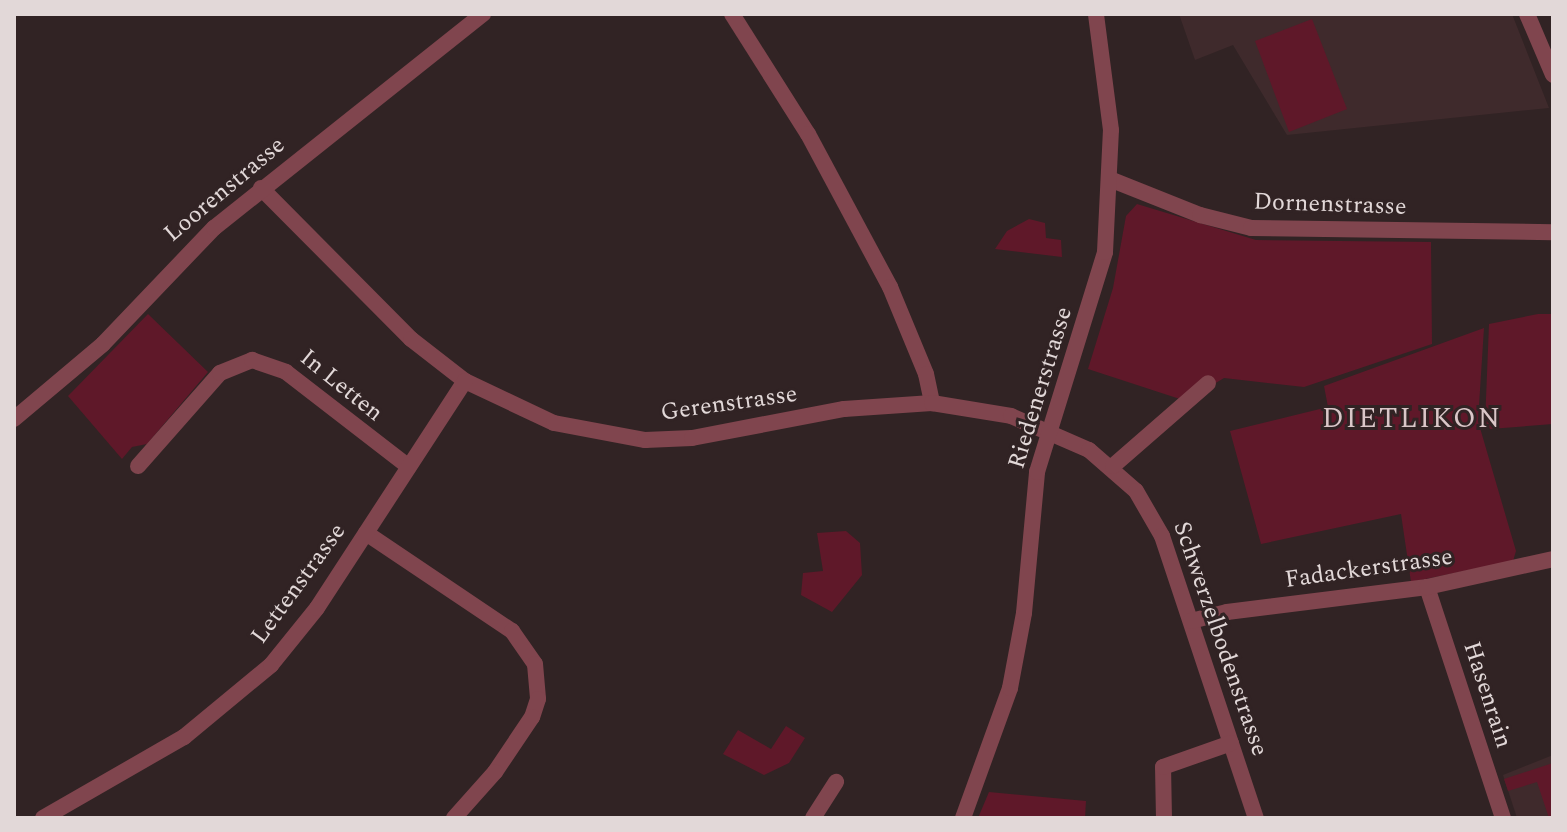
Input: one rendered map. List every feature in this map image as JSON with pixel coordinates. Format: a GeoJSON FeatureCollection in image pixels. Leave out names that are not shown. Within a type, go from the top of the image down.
{"type":"FeatureCollection","features":[{"type":"Feature","properties":{"kind":"street","name":"Loorenstrasse"},"geometry":{"type":"LineString","coordinates":[[14,419],[92,354],[189,250],[261,188],[483,14]]}},
{"type":"Feature","properties":{"kind":"street"},"geometry":{"type":"LineString","coordinates":[[732,14],[856,222],[915,342],[932,403]]}},
{"type":"Feature","properties":{"kind":"street","name":"Riedenerstrasse"},"geometry":{"type":"LineString","coordinates":[[963,818],[993,743],[1016,662],[1037,472],[1048,429],[1087,323],[1105,252],[1112,180],[1104,59],[1096,14]]}},
{"type":"Feature","properties":{"kind":"street"},"geometry":{"type":"LineString","coordinates":[[1527,14],[1553,75]]}},
{"type":"Feature","properties":{"kind":"street","name":"Dornenstrasse"},"geometry":{"type":"LineString","coordinates":[[1112,180],[1200,215],[1251,228],[1553,232]]}},
{"type":"Feature","properties":{"kind":"street","name":"Gerenstrasse"},"geometry":{"type":"LineString","coordinates":[[261,188],[411,339],[465,381],[554,423],[645,440],[727,433],[844,409],[932,403],[1011,416],[1048,429]]}},
{"type":"Feature","properties":{"kind":"street","name":"In Letten"},"geometry":{"type":"LineString","coordinates":[[138,466],[220,373],[258,360],[286,372],[409,467]]}},
{"type":"Feature","properties":{"kind":"street","name":"Lettenstrasse"},"geometry":{"type":"LineString","coordinates":[[43,818],[184,737],[244,691],[306,623],[465,381]]}},
{"type":"Feature","properties":{"kind":"street"},"geometry":{"type":"LineString","coordinates":[[1113,466],[1208,383]]}},
{"type":"Feature","properties":{"kind":"street","name":"Schwerzelbodenstrasse"},"geometry":{"type":"LineString","coordinates":[[1048,429],[1113,466],[1155,521],[1256,818]]}},
{"type":"Feature","properties":{"kind":"street"},"geometry":{"type":"LineString","coordinates":[[366,533],[512,631],[533,657],[538,688],[532,717],[495,772],[454,818]]}},
{"type":"Feature","properties":{"kind":"street","name":"Fadackerstrasse"},"geometry":{"type":"LineString","coordinates":[[1191,621],[1227,612],[1427,587],[1553,559]]}},
{"type":"Feature","properties":{"kind":"street","name":"Hasenrain"},"geometry":{"type":"LineString","coordinates":[[1427,587],[1503,818]]}},
{"type":"Feature","properties":{"kind":"street"},"geometry":{"type":"LineString","coordinates":[[1164,818],[1163,767],[1231,743]]}},
{"type":"Feature","properties":{"kind":"street"},"geometry":{"type":"LineString","coordinates":[[813,818],[836,782]]}},
{"type":"Feature","properties":{"kind":"shaded area"},"geometry":{"type":"Polygon","coordinates":[[[1179,14],[1512,14],[1549,108],[1287,135],[1233,45],[1195,60],[1179,14]]]}},
{"type":"Feature","properties":{"kind":"shaded area"},"geometry":{"type":"Polygon","coordinates":[[[1312,19],[1347,109],[1289,132],[1255,41],[1312,19]]]}},
{"type":"Feature","properties":{"kind":"shaded area"},"geometry":{"type":"Polygon","coordinates":[[[1137,204],[1256,240],[1431,242],[1432,344],[1304,387],[1224,378],[1186,401],[1088,369],[1113,288],[1126,216],[1137,204]]]}},
{"type":"Feature","properties":{"kind":"shaded area"},"geometry":{"type":"Polygon","coordinates":[[[1029,219],[1045,223],[1046,238],[1061,240],[1062,257],[995,249],[1007,231],[1029,219]]]}},
{"type":"Feature","properties":{"kind":"shaded area"},"geometry":{"type":"Polygon","coordinates":[[[148,314],[208,372],[147,444],[132,447],[122,459],[68,396],[148,314]]]}},
{"type":"Feature","properties":{"kind":"shaded area"},"geometry":{"type":"Polygon","coordinates":[[[1553,314],[1553,424],[1490,429],[1485,424],[1489,324],[1553,314]]]}},
{"type":"Feature","properties":{"kind":"shaded area"},"geometry":{"type":"Polygon","coordinates":[[[1484,328],[1478,421],[1516,551],[1513,561],[1411,582],[1401,514],[1261,544],[1230,431],[1328,407],[1324,386],[1484,328]]]}},
{"type":"Feature","properties":{"kind":"shaded area"},"geometry":{"type":"Polygon","coordinates":[[[846,531],[860,543],[862,575],[832,612],[801,595],[803,573],[823,571],[817,533],[846,531]]]}},
{"type":"Feature","properties":{"kind":"shaded area"},"geometry":{"type":"Polygon","coordinates":[[[786,726],[805,738],[789,763],[764,775],[723,754],[738,730],[771,749],[786,726]]]}},
{"type":"Feature","properties":{"kind":"shaded area"},"geometry":{"type":"Polygon","coordinates":[[[1553,755],[1553,818],[1517,818],[1503,775],[1553,755]]]}},
{"type":"Feature","properties":{"kind":"shaded area"},"geometry":{"type":"Polygon","coordinates":[[[1553,763],[1553,818],[1549,818],[1537,782],[1508,791],[1504,779],[1553,763]]]}},
{"type":"Feature","properties":{"kind":"shaded area"},"geometry":{"type":"Polygon","coordinates":[[[989,792],[1086,801],[1085,818],[978,818],[989,792]]]}},
{"type":"Feature","properties":{"kind":"district","name":"DIETLIKON"},"geometry":{"type":"Point","coordinates":[1412,419]}}]}
